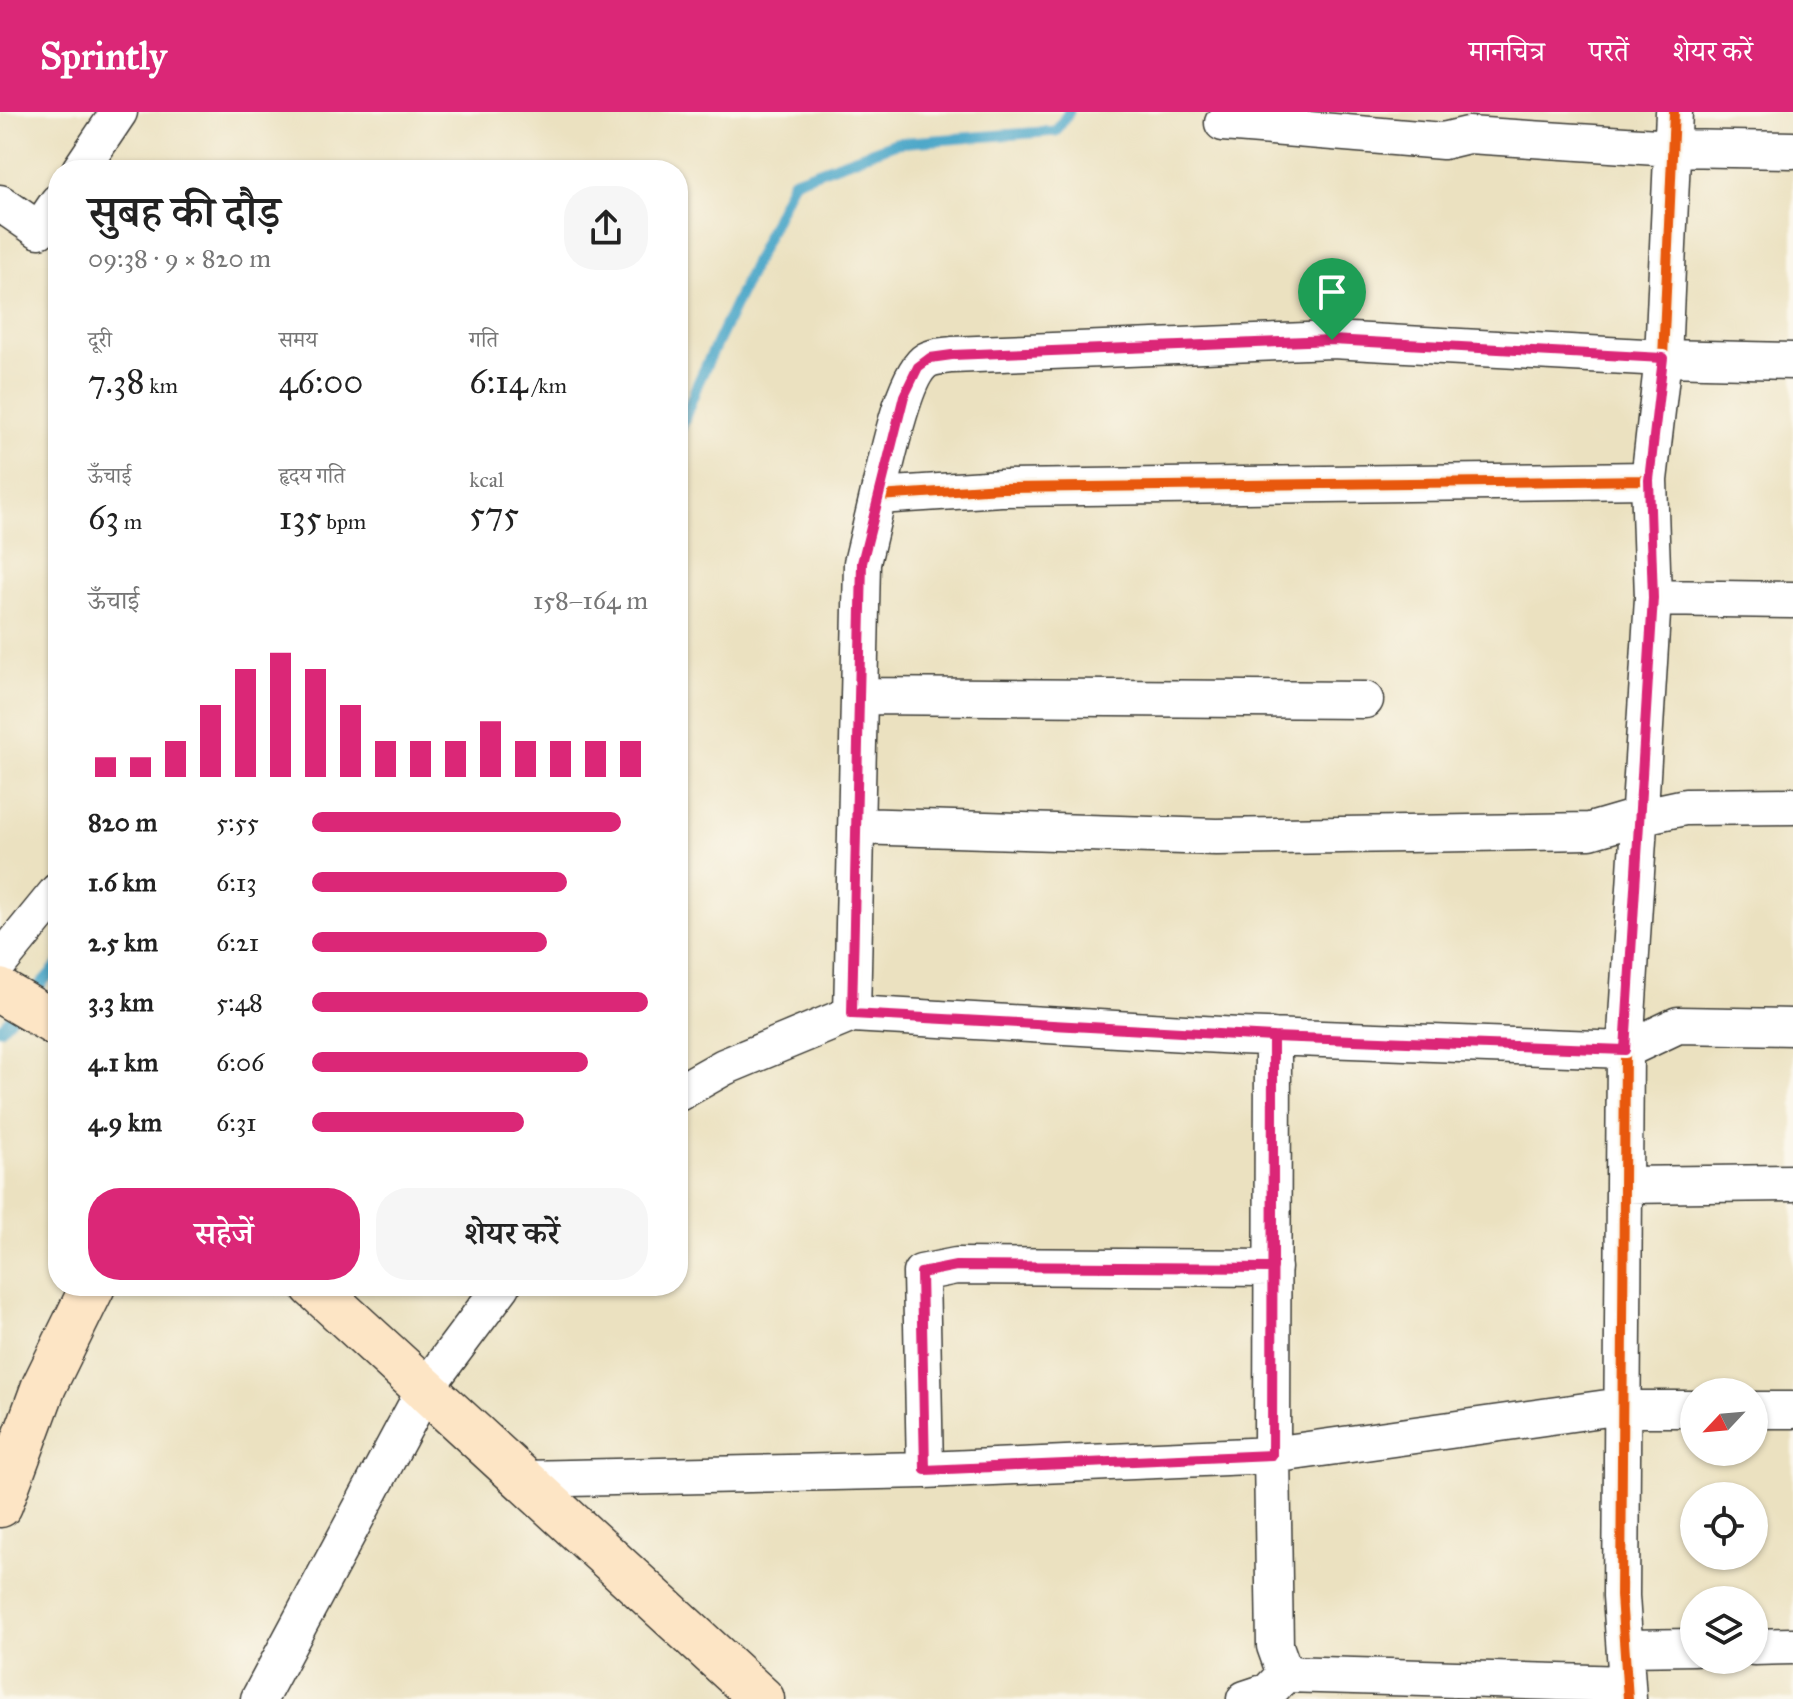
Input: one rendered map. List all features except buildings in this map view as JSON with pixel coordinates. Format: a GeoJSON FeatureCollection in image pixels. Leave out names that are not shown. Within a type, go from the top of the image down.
{"type":"FeatureCollection","features":[{"type":"Feature","properties":{"kind":"street"},"geometry":{"type":"LineString","coordinates":[[87,160],[119,112]]}},
{"type":"Feature","properties":{"kind":"street"},"geometry":{"type":"LineString","coordinates":[[1627,1677],[1621,1596],[1625,1050],[1653,598],[1649,480],[1663,358],[1674,112]]}},
{"type":"Feature","properties":{"kind":"street"},"geometry":{"type":"LineString","coordinates":[[1223,123],[1443,141],[1468,135],[1673,148],[1793,150]]}},
{"type":"Feature","properties":{"kind":"street"},"geometry":{"type":"LineString","coordinates":[[0,203],[39,230],[48,217]]}},
{"type":"Feature","properties":{"kind":"street"},"geometry":{"type":"LineString","coordinates":[[852,1014],[862,563],[904,396],[918,367],[930,358],[1332,340],[1663,358],[1793,361]]}},
{"type":"Feature","properties":{"kind":"street"},"geometry":{"type":"LineString","coordinates":[[878,496],[1001,488],[1649,480]]}},
{"type":"Feature","properties":{"kind":"street"},"geometry":{"type":"LineString","coordinates":[[1653,598],[1793,600]]}},
{"type":"Feature","properties":{"kind":"street"},"geometry":{"type":"LineString","coordinates":[[860,696],[1365,700]]}},
{"type":"Feature","properties":{"kind":"street"},"geometry":{"type":"LineString","coordinates":[[856,826],[1216,837],[1590,831],[1685,807],[1793,806]]}},
{"type":"Feature","properties":{"kind":"street"},"geometry":{"type":"LineString","coordinates":[[0,962],[48,903]]}},
{"type":"Feature","properties":{"kind":"street"},"geometry":{"type":"LineString","coordinates":[[0,991],[48,1019]]}},
{"type":"Feature","properties":{"kind":"street"},"geometry":{"type":"LineString","coordinates":[[688,1087],[724,1067],[852,1014],[1273,1037],[1625,1050],[1678,1025],[1793,1027]]}},
{"type":"Feature","properties":{"kind":"street"},"geometry":{"type":"LineString","coordinates":[[1273,1037],[1275,1646],[1285,1674]]}},
{"type":"Feature","properties":{"kind":"street"},"geometry":{"type":"LineString","coordinates":[[1624,1185],[1793,1183]]}},
{"type":"Feature","properties":{"kind":"street"},"geometry":{"type":"LineString","coordinates":[[925,1470],[921,1273],[956,1266],[1273,1268]]}},
{"type":"Feature","properties":{"kind":"street"},"geometry":{"type":"LineString","coordinates":[[0,1505],[44,1386],[88,1296]]}},
{"type":"Feature","properties":{"kind":"street"},"geometry":{"type":"LineString","coordinates":[[324,1296],[762,1699]]}},
{"type":"Feature","properties":{"kind":"street"},"geometry":{"type":"LineString","coordinates":[[259,1699],[425,1389],[495,1296]]}},
{"type":"Feature","properties":{"kind":"street"},"geometry":{"type":"LineString","coordinates":[[524,1479],[925,1470],[1272,1455],[1622,1406],[1623,1409],[1680,1409]]}},
{"type":"Feature","properties":{"kind":"street"},"geometry":{"type":"LineString","coordinates":[[1768,1410],[1793,1410]]}},
{"type":"Feature","properties":{"kind":"street"},"geometry":{"type":"LineString","coordinates":[[1768,1647],[1793,1646]]}},
{"type":"Feature","properties":{"kind":"street"},"geometry":{"type":"LineString","coordinates":[[1245,1699],[1269,1691],[1285,1674],[1627,1677],[1680,1653]]}},
{"type":"Feature","properties":{"kind":"waterway"},"geometry":{"type":"LineString","coordinates":[[688,409],[793,181],[896,143],[1056,131],[1069,112]]}},
{"type":"Feature","properties":{"kind":"waterway"},"geometry":{"type":"LineString","coordinates":[[30,996],[48,976]]}},
{"type":"Feature","properties":{"kind":"waterway"},"geometry":{"type":"LineString","coordinates":[[0,1029],[16,1012]]}},
{"type":"Feature","properties":{"kind":"cycle path"},"geometry":{"type":"LineString","coordinates":[[1628,1699],[1621,1596],[1625,1050],[1653,598],[1649,480],[1663,358],[1674,112]]}},
{"type":"Feature","properties":{"kind":"cycle path"},"geometry":{"type":"LineString","coordinates":[[852,1014],[862,563],[878,496],[1001,488],[1649,480]]}},
{"type":"Feature","properties":{"kind":"route"},"geometry":{"type":"LineString","coordinates":[[1332,340],[952,355],[930,358],[918,367],[904,396],[862,563],[852,1014],[1273,1037],[1273,1268],[956,1266],[921,1273],[925,1470],[1272,1455],[1273,1268],[1273,1153],[1273,1037],[1625,1050],[1653,598],[1649,480],[1663,358],[1332,340]]}}]}
